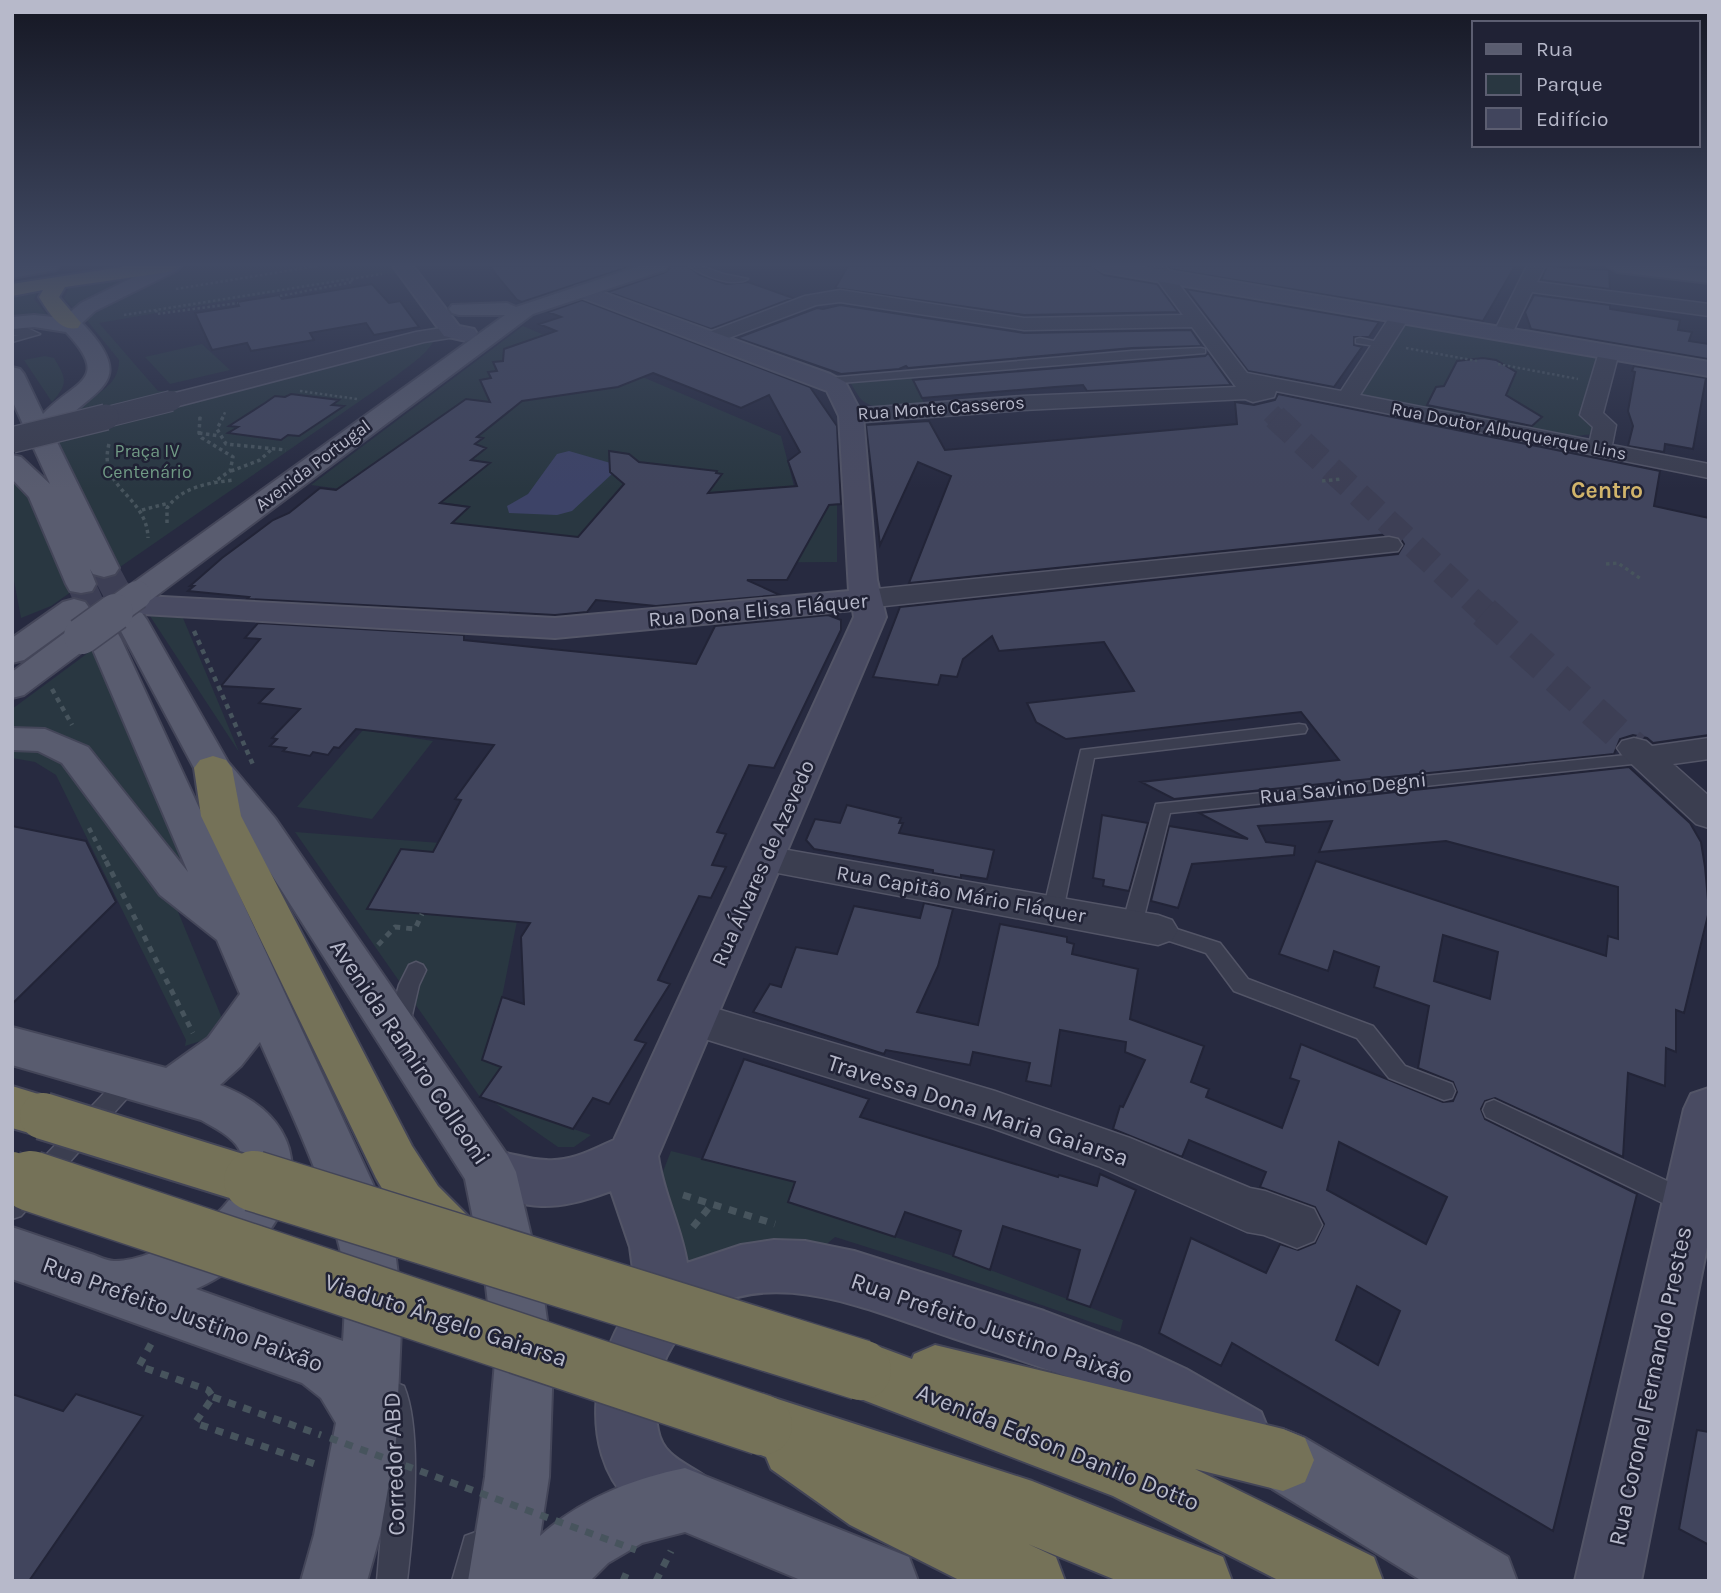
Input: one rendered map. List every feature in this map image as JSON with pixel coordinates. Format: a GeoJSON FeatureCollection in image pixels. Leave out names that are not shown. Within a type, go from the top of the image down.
{"type":"FeatureCollection","features":[{"type":"Feature","properties":{"kind":"highway"},"geometry":{"type":"LineString","coordinates":[[214,768],[221,816],[394,1162],[419,1203],[459,1244]]}},
{"type":"Feature","properties":{"kind":"highway"},"geometry":{"type":"LineString","coordinates":[[27,1111],[869,1372],[941,1375],[1283,1460]]}},
{"type":"Feature","properties":{"kind":"highway","name":"Viaduto Ângelo Gaiarsa"},"geometry":{"type":"LineString","coordinates":[[12,1175],[762,1425],[877,1482]]}},
{"type":"Feature","properties":{"kind":"highway","name":"Avenida Edson Danilo Dotto"},"geometry":{"type":"LineString","coordinates":[[869,1372],[1135,1474],[1350,1581]]}},
{"type":"Feature","properties":{"kind":"highway"},"geometry":{"type":"LineString","coordinates":[[877,1482],[1032,1581]]}},
{"type":"Feature","properties":{"kind":"highway"},"geometry":{"type":"LineString","coordinates":[[877,1482],[1075,1529],[1199,1581]]}},
{"type":"Feature","properties":{"kind":"main road"},"geometry":{"type":"LineString","coordinates":[[41,433],[60,412],[89,388],[99,373],[101,364],[98,355],[85,340]]}},
{"type":"Feature","properties":{"kind":"main road","name":"Avenida Portugal"},"geometry":{"type":"LineString","coordinates":[[12,688],[26,660],[107,604],[452,340]]}},
{"type":"Feature","properties":{"kind":"main road","name":"Avenida Ramiro Colleoni"},"geometry":{"type":"LineString","coordinates":[[12,374],[41,433],[234,931],[347,1184],[362,1226],[372,1276],[374,1307],[371,1377],[358,1484],[334,1581]]}},
{"type":"Feature","properties":{"kind":"main road","name":"Avenida Ramiro Colleoni"},"geometry":{"type":"LineString","coordinates":[[12,420],[29,454],[41,493],[107,604],[214,768],[261,827],[490,1172],[513,1278],[524,1362],[517,1477],[501,1581]]}},
{"type":"Feature","properties":{"kind":"main road"},"geometry":{"type":"LineString","coordinates":[[12,463],[41,493]]}},
{"type":"Feature","properties":{"kind":"main road"},"geometry":{"type":"LineString","coordinates":[[12,739],[36,738],[60,745],[75,755],[175,885],[234,931]]}},
{"type":"Feature","properties":{"kind":"main road"},"geometry":{"type":"LineString","coordinates":[[148,1084],[192,1078],[229,1049],[254,1013],[263,994]]}},
{"type":"Feature","properties":{"kind":"main road"},"geometry":{"type":"LineString","coordinates":[[12,1046],[209,1101],[246,1122],[262,1140],[267,1151],[266,1178],[254,1209],[230,1238],[214,1251],[178,1272],[113,1288]]}},
{"type":"Feature","properties":{"kind":"main road","name":"Rua Prefeito Justino Paixão"},"geometry":{"type":"LineString","coordinates":[[12,1253],[328,1364],[348,1381],[366,1421]]}},
{"type":"Feature","properties":{"kind":"main road","name":"Rua Prefeito Justino Paixão"},"geometry":{"type":"LineString","coordinates":[[1283,1460],[1484,1581]]}},
{"type":"Feature","properties":{"kind":"main road"},"geometry":{"type":"LineString","coordinates":[[541,1581],[585,1540],[619,1520],[649,1507],[685,1500],[885,1581]]}},
{"type":"Feature","properties":{"kind":"street"},"geometry":{"type":"LineString","coordinates":[[12,440],[403,340]]}},
{"type":"Feature","properties":{"kind":"street"},"geometry":{"type":"LineString","coordinates":[[717,340],[828,381]]}},
{"type":"Feature","properties":{"kind":"street"},"geometry":{"type":"LineString","coordinates":[[1205,340],[1210,351],[1271,414]]}},
{"type":"Feature","properties":{"kind":"street"},"geometry":{"type":"LineString","coordinates":[[1346,398],[1384,340]]}},
{"type":"Feature","properties":{"kind":"street"},"geometry":{"type":"LineString","coordinates":[[1540,340],[1709,369]]}},
{"type":"Feature","properties":{"kind":"street"},"geometry":{"type":"LineString","coordinates":[[1588,447],[1605,425],[1591,415],[1609,352]]}},
{"type":"Feature","properties":{"kind":"street","name":"Rua Monte Casseros"},"geometry":{"type":"LineString","coordinates":[[828,381],[839,390],[850,416],[1023,402],[1194,395],[1244,385],[1310,391]]}},
{"type":"Feature","properties":{"kind":"street","name":"Rua Doutor Albuquerque Lins"},"geometry":{"type":"LineString","coordinates":[[1310,391],[1709,471]]}},
{"type":"Feature","properties":{"kind":"street","name":"Rua Álvares de Azevedo"},"geometry":{"type":"LineString","coordinates":[[632,1156],[869,620],[862,580],[850,416]]}},
{"type":"Feature","properties":{"kind":"street","name":"Rua Dona Elisa Fláquer"},"geometry":{"type":"LineString","coordinates":[[107,604],[555,628],[1388,545]]}},
{"type":"Feature","properties":{"kind":"street"},"geometry":{"type":"LineString","coordinates":[[1640,753],[1709,748]]}},
{"type":"Feature","properties":{"kind":"street"},"geometry":{"type":"LineString","coordinates":[[1640,753],[1709,816]]}},
{"type":"Feature","properties":{"kind":"street","name":"Rua Capitão Mário Fláquer"},"geometry":{"type":"LineString","coordinates":[[765,859],[1145,927]]}},
{"type":"Feature","properties":{"kind":"street","name":"Travessa Dona Maria Gaiarsa"},"geometry":{"type":"LineString","coordinates":[[694,1020],[995,1110],[1114,1152],[1247,1210],[1265,1213],[1297,1225]]}},
{"type":"Feature","properties":{"kind":"street","name":"Rua Coronel Fernando Prestes"},"geometry":{"type":"LineString","coordinates":[[1608,1581],[1694,1225],[1709,1110]]}},
{"type":"Feature","properties":{"kind":"street"},"geometry":{"type":"LineString","coordinates":[[490,1172],[529,1184],[563,1184],[592,1175],[632,1156],[642,1206],[657,1247],[666,1307],[651,1326],[629,1373],[625,1401],[626,1427],[643,1469],[666,1491],[685,1500]]}},
{"type":"Feature","properties":{"kind":"street","name":"Rua Prefeito Justino Paixão"},"geometry":{"type":"LineString","coordinates":[[666,1307],[705,1284],[746,1270],[789,1266],[838,1274],[969,1316],[1119,1369],[1161,1389],[1283,1460]]}},
{"type":"Feature","properties":{"kind":"lane"},"geometry":{"type":"LineString","coordinates":[[1360,341],[1382,344]]}},
{"type":"Feature","properties":{"kind":"lane"},"geometry":{"type":"LineString","coordinates":[[828,381],[1132,354],[1210,351]]}},
{"type":"Feature","properties":{"kind":"lane"},"geometry":{"type":"LineString","coordinates":[[1053,911],[1087,754],[1299,729]]}},
{"type":"Feature","properties":{"kind":"lane","name":"Rua Savino Degni"},"geometry":{"type":"LineString","coordinates":[[1145,927],[1162,808],[1640,753]]}},
{"type":"Feature","properties":{"kind":"lane"},"geometry":{"type":"LineString","coordinates":[[1145,927],[1213,948],[1241,985],[1365,1032],[1397,1072],[1444,1091]]}},
{"type":"Feature","properties":{"kind":"lane"},"geometry":{"type":"LineString","coordinates":[[397,1035],[409,985],[416,970]]}},
{"type":"Feature","properties":{"kind":"lane"},"geometry":{"type":"LineString","coordinates":[[12,1208],[148,1084]]}},
{"type":"Feature","properties":{"kind":"lane"},"geometry":{"type":"LineString","coordinates":[[1494,1110],[1694,1225]]}},
{"type":"Feature","properties":{"kind":"lane","name":"Corredor ABD"},"geometry":{"type":"LineString","coordinates":[[374,1307],[397,1417],[400,1495],[392,1581]]}},
{"type":"Feature","properties":{"kind":"lane"},"geometry":{"type":"LineString","coordinates":[[467,1581],[524,1362]]}},
{"type":"Feature","properties":{"kind":"path"},"geometry":{"type":"LineString","coordinates":[[1382,344],[1477,361]]}},
{"type":"Feature","properties":{"kind":"path"},"geometry":{"type":"LineString","coordinates":[[1498,365],[1600,383]]}},
{"type":"Feature","properties":{"kind":"path"},"geometry":{"type":"LineString","coordinates":[[294,390],[357,399]]}},
{"type":"Feature","properties":{"kind":"path"},"geometry":{"type":"LineString","coordinates":[[178,399],[200,413],[199,433],[207,443],[233,457],[230,471]]}},
{"type":"Feature","properties":{"kind":"path"},"geometry":{"type":"LineString","coordinates":[[226,410],[218,422],[219,436],[226,444],[286,450]]}},
{"type":"Feature","properties":{"kind":"path"},"geometry":{"type":"LineString","coordinates":[[199,433],[219,436]]}},
{"type":"Feature","properties":{"kind":"path"},"geometry":{"type":"LineString","coordinates":[[111,440],[104,459],[106,471],[142,510],[149,524],[148,538]]}},
{"type":"Feature","properties":{"kind":"path"},"geometry":{"type":"LineString","coordinates":[[237,447],[245,442]]}},
{"type":"Feature","properties":{"kind":"path"},"geometry":{"type":"LineString","coordinates":[[214,482],[230,471],[260,460],[272,449]]}},
{"type":"Feature","properties":{"kind":"path"},"geometry":{"type":"LineString","coordinates":[[1322,481],[1341,479]]}},
{"type":"Feature","properties":{"kind":"path"},"geometry":{"type":"LineString","coordinates":[[142,510],[170,503],[190,490],[214,482],[234,480]]}},
{"type":"Feature","properties":{"kind":"path"},"geometry":{"type":"LineString","coordinates":[[167,523],[170,503]]}},
{"type":"Feature","properties":{"kind":"path"},"geometry":{"type":"LineString","coordinates":[[1606,564],[1618,563],[1641,579]]}},
{"type":"Feature","properties":{"kind":"path"},"geometry":{"type":"LineString","coordinates":[[192,608],[187,614],[257,775]]}},
{"type":"Feature","properties":{"kind":"path"},"geometry":{"type":"LineString","coordinates":[[26,660],[76,733],[60,745]]}},
{"type":"Feature","properties":{"kind":"path"},"geometry":{"type":"LineString","coordinates":[[86,822],[195,1037]]}},
{"type":"Feature","properties":{"kind":"path"},"geometry":{"type":"LineString","coordinates":[[373,951],[395,927],[415,929],[422,914]]}},
{"type":"Feature","properties":{"kind":"path"},"geometry":{"type":"LineString","coordinates":[[673,1192],[779,1225]]}},
{"type":"Feature","properties":{"kind":"path"},"geometry":{"type":"LineString","coordinates":[[686,1235],[712,1204]]}},
{"type":"Feature","properties":{"kind":"path"},"geometry":{"type":"LineString","coordinates":[[139,1366],[208,1390],[213,1397],[636,1550]]}},
{"type":"Feature","properties":{"kind":"path"},"geometry":{"type":"LineString","coordinates":[[213,1397],[195,1423],[296,1458]]}},
{"type":"Feature","properties":{"kind":"green space","name":"Praça IV Centenário"},"geometry":{"type":"Polygon","coordinates":[[[103,340],[114,340],[158,391],[187,390],[382,340],[434,340],[423,355],[396,376],[120,567],[56,438],[73,413],[110,384],[118,370],[119,360],[103,340]]]}},
{"type":"Feature","properties":{"kind":"green space"},"geometry":{"type":"Polygon","coordinates":[[[504,340],[557,340],[781,436],[794,486],[819,506],[837,504],[837,562],[409,565],[469,506],[311,485],[504,340]]]}},
{"type":"Feature","properties":{"kind":"green space"},"geometry":{"type":"Polygon","coordinates":[[[1393,340],[1518,340],[1600,356],[1593,434],[1568,437],[1358,396],[1393,340]]]}},
{"type":"Feature","properties":{"kind":"green space"},"geometry":{"type":"Polygon","coordinates":[[[202,344],[230,370],[170,384],[145,357],[202,344]]]}},
{"type":"Feature","properties":{"kind":"green space","name":"Praça IV Centenário"},"geometry":{"type":"Polygon","coordinates":[[[45,356],[54,358],[64,380],[61,390],[52,402],[24,360],[45,356]]]}},
{"type":"Feature","properties":{"kind":"green space"},"geometry":{"type":"Polygon","coordinates":[[[911,376],[925,405],[893,408],[869,405],[861,399],[850,382],[911,376]]]}},
{"type":"Feature","properties":{"kind":"green space"},"geometry":{"type":"Polygon","coordinates":[[[12,476],[27,492],[71,592],[51,606],[21,618],[12,570],[12,476]]]}},
{"type":"Feature","properties":{"kind":"green space"},"geometry":{"type":"Polygon","coordinates":[[[150,616],[183,618],[239,752],[150,616]]]}},
{"type":"Feature","properties":{"kind":"green space"},"geometry":{"type":"Polygon","coordinates":[[[96,647],[186,868],[185,875],[79,745],[55,733],[12,731],[12,709],[96,647]]]}},
{"type":"Feature","properties":{"kind":"green space"},"geometry":{"type":"Polygon","coordinates":[[[363,730],[433,741],[372,819],[297,807],[363,730]]]}},
{"type":"Feature","properties":{"kind":"green space"},"geometry":{"type":"Polygon","coordinates":[[[12,746],[47,752],[73,770],[174,902],[224,1023],[220,1035],[185,1046],[186,1040],[56,775],[35,762],[12,758],[12,746]]]}},
{"type":"Feature","properties":{"kind":"green space"},"geometry":{"type":"Polygon","coordinates":[[[295,832],[545,851],[518,916],[502,997],[482,1060],[501,1067],[480,1097],[295,832]]]}},
{"type":"Feature","properties":{"kind":"green space"},"geometry":{"type":"Polygon","coordinates":[[[492,1101],[591,1135],[574,1147],[558,1147],[492,1101]]]}},
{"type":"Feature","properties":{"kind":"green space"},"geometry":{"type":"Polygon","coordinates":[[[671,1151],[795,1182],[788,1202],[953,1256],[1123,1320],[1120,1332],[835,1237],[822,1248],[687,1280],[656,1174],[662,1174],[671,1151]]]}},
{"type":"Feature","properties":{"kind":"water"},"geometry":{"type":"Polygon","coordinates":[[[569,451],[614,464],[610,471],[612,474],[572,511],[557,515],[509,513],[507,506],[528,494],[557,454],[569,451]]]}},
{"type":"Feature","properties":{"kind":"building"},"geometry":{"type":"Polygon","coordinates":[[[208,340],[312,340],[251,351],[247,343],[212,350],[208,340]]]}},
{"type":"Feature","properties":{"kind":"building"},"geometry":{"type":"Polygon","coordinates":[[[529,340],[688,340],[810,387],[837,426],[841,504],[829,505],[787,580],[747,580],[780,595],[656,606],[596,600],[587,612],[555,615],[247,599],[249,597],[188,591],[194,586],[190,586],[222,558],[273,520],[289,513],[320,488],[336,490],[466,399],[490,402],[480,380],[491,378],[488,372],[497,371],[493,362],[503,361],[504,349],[529,340]],[[653,373],[618,387],[522,401],[477,437],[483,438],[475,444],[486,448],[471,460],[490,463],[440,503],[469,507],[452,523],[578,537],[624,484],[610,472],[609,451],[629,454],[639,462],[717,471],[716,473],[722,474],[708,493],[797,486],[788,461],[800,452],[769,395],[741,408],[653,373]]]}},
{"type":"Feature","properties":{"kind":"building"},"geometry":{"type":"Polygon","coordinates":[[[744,340],[1198,340],[1202,346],[1132,348],[908,368],[906,366],[899,369],[841,374],[744,340]]]}},
{"type":"Feature","properties":{"kind":"building"},"geometry":{"type":"Polygon","coordinates":[[[1225,340],[1354,340],[1354,345],[1362,347],[1334,387],[1248,371],[1225,340]]]}},
{"type":"Feature","properties":{"kind":"building"},"geometry":{"type":"Polygon","coordinates":[[[1598,340],[1689,340],[1709,344],[1708,359],[1598,340]]]}},
{"type":"Feature","properties":{"kind":"building"},"geometry":{"type":"Polygon","coordinates":[[[1208,353],[1231,385],[1087,391],[1083,385],[922,398],[913,380],[1205,356],[1208,353]]]}},
{"type":"Feature","properties":{"kind":"building"},"geometry":{"type":"Polygon","coordinates":[[[1483,358],[1496,360],[1516,372],[1506,395],[1542,417],[1532,426],[1427,405],[1436,387],[1444,386],[1457,361],[1483,358]]]}},
{"type":"Feature","properties":{"kind":"building"},"geometry":{"type":"Polygon","coordinates":[[[1634,366],[1706,378],[1693,449],[1665,444],[1664,452],[1628,446],[1633,426],[1628,411],[1634,366]]]}},
{"type":"Feature","properties":{"kind":"building"},"geometry":{"type":"Polygon","coordinates":[[[291,394],[339,400],[332,405],[344,406],[299,436],[288,435],[281,440],[228,433],[238,427],[229,426],[275,396],[285,397],[291,394]]]}},
{"type":"Feature","properties":{"kind":"building"},"geometry":{"type":"Polygon","coordinates":[[[1278,394],[1660,471],[1654,506],[1709,518],[1709,735],[1653,743],[1647,738],[1633,735],[1620,739],[1614,754],[1174,799],[1141,782],[1339,760],[1301,712],[1066,739],[1036,722],[1027,703],[1134,691],[1104,642],[999,651],[992,636],[963,659],[957,677],[941,675],[938,685],[873,677],[900,607],[1398,554],[1404,544],[1399,536],[1389,534],[909,583],[951,476],[918,462],[880,545],[866,425],[929,421],[945,450],[1237,424],[1235,402],[1254,405],[1275,400],[1278,394]]]}},
{"type":"Feature","properties":{"kind":"building"},"geometry":{"type":"Polygon","coordinates":[[[828,615],[841,620],[841,630],[774,768],[749,765],[717,832],[726,834],[712,865],[726,867],[711,898],[699,896],[658,980],[670,984],[635,1040],[646,1043],[609,1104],[593,1098],[573,1129],[480,1097],[501,1067],[482,1060],[502,997],[524,1004],[521,937],[530,923],[367,909],[401,849],[433,852],[461,800],[455,799],[494,745],[356,729],[339,748],[334,747],[328,755],[313,752],[310,756],[283,751],[286,748],[270,746],[277,739],[272,738],[300,709],[259,703],[273,689],[221,686],[260,639],[245,638],[258,623],[464,635],[464,640],[696,664],[715,626],[828,615]]]}},
{"type":"Feature","properties":{"kind":"building"},"geometry":{"type":"Polygon","coordinates":[[[1629,767],[1690,823],[1701,842],[1709,911],[1684,1013],[1676,1010],[1676,1052],[1666,1048],[1665,1086],[1628,1073],[1623,1157],[1495,1098],[1485,1101],[1481,1109],[1485,1119],[1637,1194],[1553,1531],[1232,1343],[1221,1366],[1159,1333],[1191,1238],[1266,1273],[1280,1244],[1298,1250],[1315,1243],[1324,1224],[1315,1207],[1260,1187],[1266,1172],[1189,1140],[1182,1157],[1113,1129],[1120,1106],[1123,1107],[1145,1060],[1125,1052],[1126,1042],[1060,1030],[1051,1086],[1026,1081],[1030,1063],[973,1052],[970,1065],[886,1050],[884,1054],[753,1012],[770,984],[781,987],[796,947],[837,954],[854,906],[920,918],[924,903],[953,909],[938,966],[917,1012],[978,1025],[1000,924],[1067,937],[1067,942],[1074,944],[1072,954],[1138,969],[1130,1019],[1204,1046],[1191,1082],[1209,1089],[1206,1097],[1282,1128],[1299,1081],[1290,1078],[1301,1044],[1443,1102],[1453,1101],[1457,1092],[1453,1082],[1418,1068],[1429,1006],[1374,987],[1379,967],[1334,951],[1328,971],[1279,954],[1316,861],[1606,956],[1608,936],[1618,939],[1618,887],[1446,841],[1319,852],[1332,821],[1258,826],[1266,842],[1295,846],[1294,855],[1192,864],[1178,908],[1151,901],[1169,826],[1248,839],[1199,813],[1629,767]],[[1443,935],[1434,981],[1490,999],[1498,952],[1443,935]],[[1339,1142],[1327,1190],[1426,1244],[1447,1197],[1339,1142]],[[1357,1286],[1336,1340],[1378,1365],[1400,1311],[1357,1286]]]}},
{"type":"Feature","properties":{"kind":"building"},"geometry":{"type":"Polygon","coordinates":[[[847,805],[901,818],[899,823],[903,823],[899,833],[994,850],[987,879],[961,875],[961,878],[933,873],[933,870],[814,849],[806,840],[815,819],[840,823],[847,805]]]}},
{"type":"Feature","properties":{"kind":"building"},"geometry":{"type":"Polygon","coordinates":[[[1102,815],[1148,823],[1129,891],[1103,886],[1104,880],[1093,878],[1102,815]]]}},
{"type":"Feature","properties":{"kind":"building"},"geometry":{"type":"Polygon","coordinates":[[[12,826],[86,841],[116,902],[12,1004],[12,826]]]}},
{"type":"Feature","properties":{"kind":"building"},"geometry":{"type":"Polygon","coordinates":[[[744,1059],[869,1099],[860,1117],[1058,1177],[1059,1175],[1097,1186],[1100,1174],[1136,1190],[1090,1307],[1067,1299],[1080,1250],[1003,1226],[990,1270],[953,1256],[961,1231],[905,1212],[895,1237],[788,1202],[795,1182],[702,1159],[744,1059]]]}},
{"type":"Feature","properties":{"kind":"building"},"geometry":{"type":"Polygon","coordinates":[[[12,1394],[63,1411],[76,1394],[143,1416],[29,1581],[12,1581],[12,1394]]]}},
{"type":"Feature","properties":{"kind":"building"},"geometry":{"type":"Polygon","coordinates":[[[1697,1430],[1709,1432],[1709,1545],[1679,1529],[1697,1430]]]}},
{"type":"Feature","properties":{"kind":"tunnel"},"geometry":{"type":"LineString","coordinates":[[1271,413],[1275,417]]}},
{"type":"Feature","properties":{"kind":"tunnel"},"geometry":{"type":"LineString","coordinates":[[1275,417],[1486,613]]}},
{"type":"Feature","properties":{"kind":"tunnel"},"geometry":{"type":"LineString","coordinates":[[104,568],[128,613]]}},
{"type":"Feature","properties":{"kind":"tunnel"},"geometry":{"type":"LineString","coordinates":[[81,584],[94,613]]}},
{"type":"Feature","properties":{"kind":"tunnel"},"geometry":{"type":"LineString","coordinates":[[93,612],[105,639]]}},
{"type":"Feature","properties":{"kind":"tunnel"},"geometry":{"type":"LineString","coordinates":[[127,612],[131,620]]}},
{"type":"Feature","properties":{"kind":"tunnel"},"geometry":{"type":"LineString","coordinates":[[1484,612],[1634,748]]}},
{"type":"Feature","properties":{"kind":"district","name":"Centro"},"geometry":{"type":"Point","coordinates":[1607,490]}}]}
